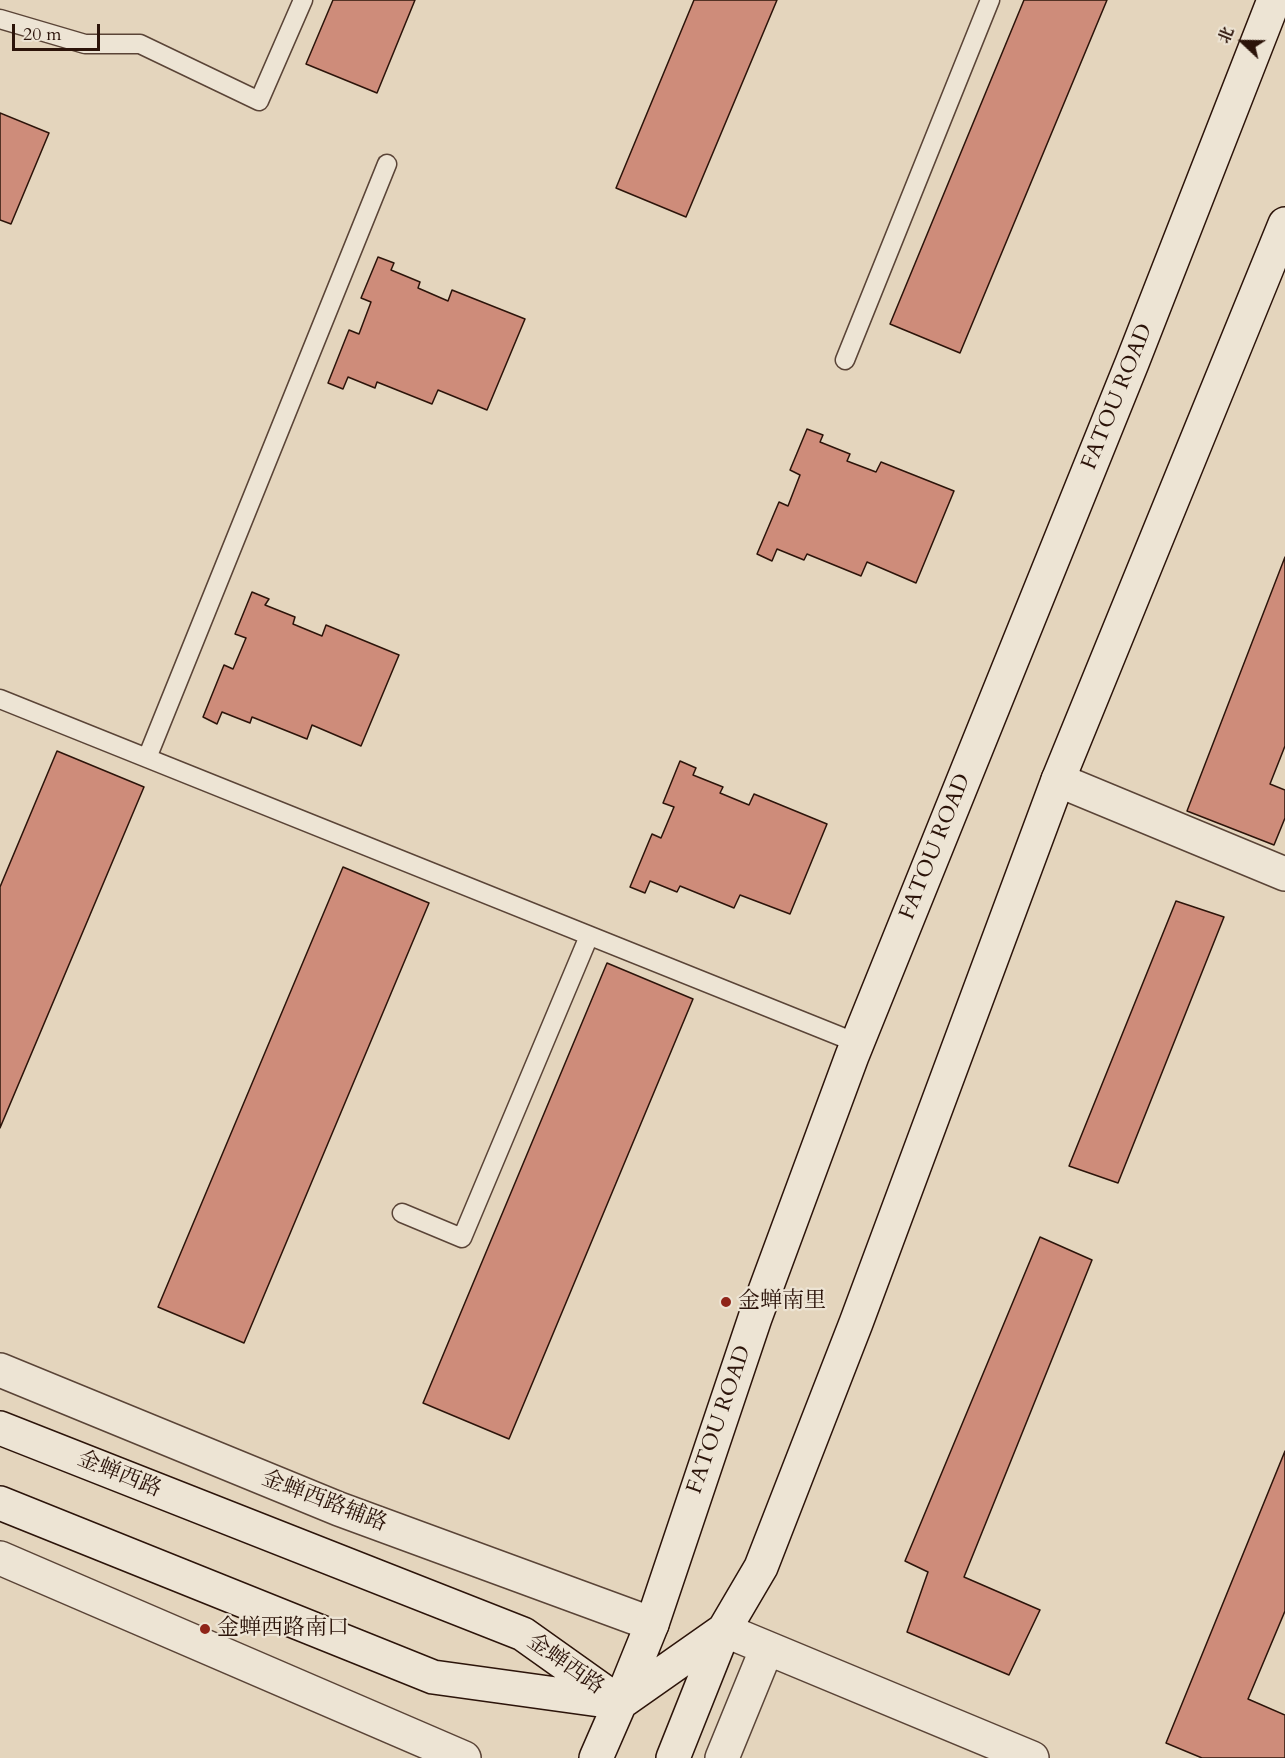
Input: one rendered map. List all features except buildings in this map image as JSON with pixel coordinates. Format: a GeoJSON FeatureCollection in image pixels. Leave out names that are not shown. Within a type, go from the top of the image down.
{"type":"FeatureCollection","features":[{"type":"Feature","properties":{"kind":"main road","name":"FATOU ROAD"},"geometry":{"type":"LineString","coordinates":[[596,1758],[652,1624],[755,1318],[857,1043],[1127,374],[1274,0]]}},
{"type":"Feature","properties":{"kind":"main road"},"geometry":{"type":"LineString","coordinates":[[673,1758],[724,1630],[761,1567],[856,1323],[1058,780],[1285,224]]}},
{"type":"Feature","properties":{"kind":"main road"},"geometry":{"type":"LineString","coordinates":[[1058,780],[1285,874]]}},
{"type":"Feature","properties":{"kind":"main road","name":"金蝉西路辅路"},"geometry":{"type":"LineString","coordinates":[[0,1370],[339,1509],[652,1624]]}},
{"type":"Feature","properties":{"kind":"main road","name":"金蝉西路"},"geometry":{"type":"LineString","coordinates":[[0,1428],[523,1635],[620,1703]]}},
{"type":"Feature","properties":{"kind":"main road","name":"金蝉西路"},"geometry":{"type":"LineString","coordinates":[[0,1503],[433,1677],[620,1703]]}},
{"type":"Feature","properties":{"kind":"main road"},"geometry":{"type":"LineString","coordinates":[[0,1558],[464,1758]]}},
{"type":"Feature","properties":{"kind":"main road"},"geometry":{"type":"LineString","coordinates":[[724,1630],[1032,1758]]}},
{"type":"Feature","properties":{"kind":"main road"},"geometry":{"type":"LineString","coordinates":[[620,1703],[724,1630]]}},
{"type":"Feature","properties":{"kind":"main road"},"geometry":{"type":"LineString","coordinates":[[722,1758],[767,1648]]}},
{"type":"Feature","properties":{"kind":"lane"},"geometry":{"type":"LineString","coordinates":[[0,19],[85,44],[140,44],[259,101],[303,0]]}},
{"type":"Feature","properties":{"kind":"lane"},"geometry":{"type":"LineString","coordinates":[[845,360],[990,0]]}},
{"type":"Feature","properties":{"kind":"lane"},"geometry":{"type":"LineString","coordinates":[[147,758],[387,164]]}},
{"type":"Feature","properties":{"kind":"lane"},"geometry":{"type":"LineString","coordinates":[[0,699],[857,1043]]}},
{"type":"Feature","properties":{"kind":"lane"},"geometry":{"type":"LineString","coordinates":[[402,1212],[462,1238],[590,936]]}},
{"type":"Feature","properties":{"kind":"place","name":"金蝉南里"},"geometry":{"type":"Point","coordinates":[726,1302]}},
{"type":"Feature","properties":{"kind":"place","name":"金蝉西路南口"},"geometry":{"type":"Point","coordinates":[205,1629]}}]}
